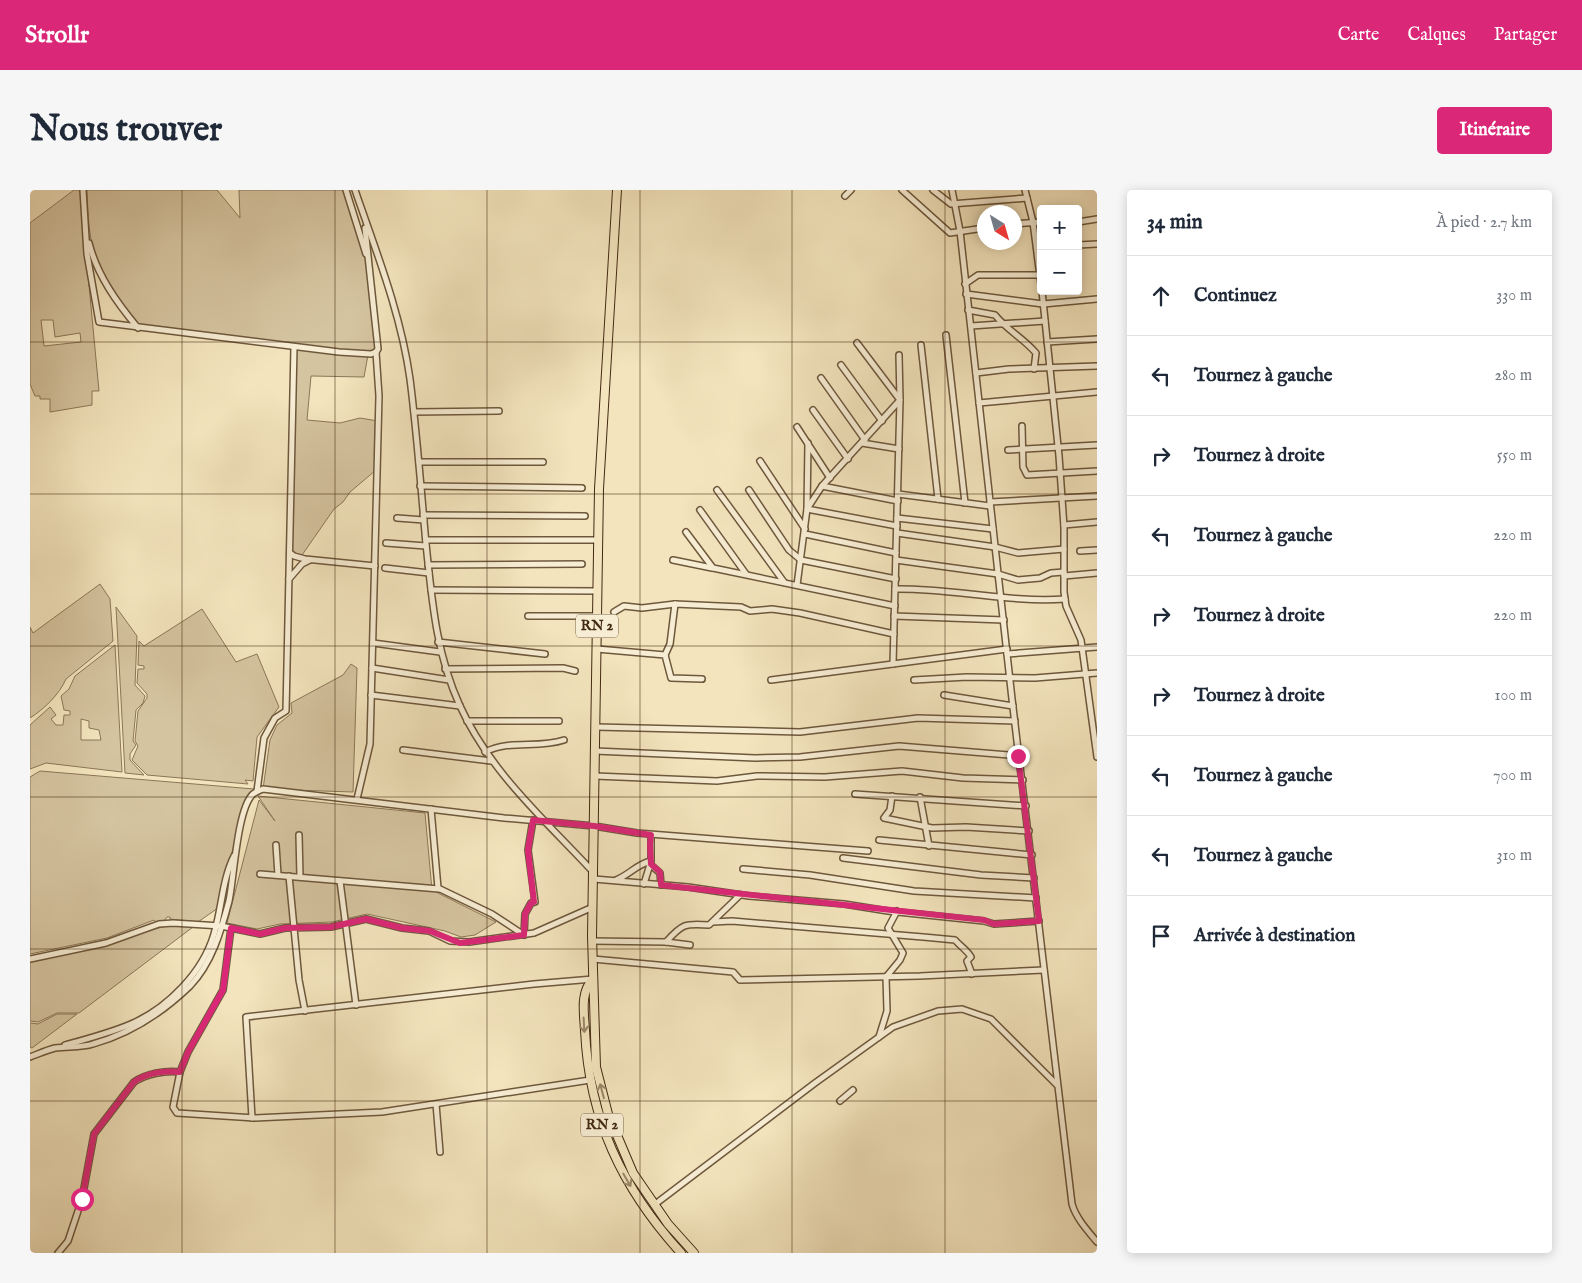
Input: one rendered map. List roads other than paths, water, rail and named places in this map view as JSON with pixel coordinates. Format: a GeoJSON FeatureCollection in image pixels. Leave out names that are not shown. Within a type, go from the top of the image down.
{"type":"FeatureCollection","features":[{"type":"Feature","properties":{"kind":"highway","name":"RN 2"},"geometry":{"type":"LineString","coordinates":[[618,190],[599,489],[592,941],[595,1052],[600,1085],[617,1139],[633,1172],[654,1206],[694,1253]]}},
{"type":"Feature","properties":{"kind":"highway","name":"RN 2"},"geometry":{"type":"LineString","coordinates":[[593,979],[587,986],[584,1006],[590,1080],[595,1114],[636,1196],[650,1217],[681,1253]]}},
{"type":"Feature","properties":{"kind":"street"},"geometry":{"type":"LineString","coordinates":[[83,190],[87,254],[98,322],[294,347],[371,354],[376,352]]}},
{"type":"Feature","properties":{"kind":"street"},"geometry":{"type":"LineString","coordinates":[[346,190],[369,264]]}},
{"type":"Feature","properties":{"kind":"street"},"geometry":{"type":"LineString","coordinates":[[355,190],[401,334],[414,412],[431,590],[438,642],[445,669],[467,721],[491,761],[594,876],[613,881],[984,920],[994,924],[1039,921]]}},
{"type":"Feature","properties":{"kind":"street"},"geometry":{"type":"LineString","coordinates":[[902,190],[950,233],[977,229]]}},
{"type":"Feature","properties":{"kind":"street"},"geometry":{"type":"LineString","coordinates":[[933,190],[946,203],[955,204],[1027,198]]}},
{"type":"Feature","properties":{"kind":"street"},"geometry":{"type":"LineString","coordinates":[[952,190],[960,231],[1013,706],[1074,1211],[1080,1216],[1082,1225],[1097,1242]]}},
{"type":"Feature","properties":{"kind":"street"},"geometry":{"type":"LineString","coordinates":[[1025,190],[1037,239]]}},
{"type":"Feature","properties":{"kind":"street"},"geometry":{"type":"LineString","coordinates":[[357,799],[370,744],[379,396],[376,352],[378,349],[364,218]]}},
{"type":"Feature","properties":{"kind":"street"},"geometry":{"type":"LineString","coordinates":[[1082,221],[1097,219]]}},
{"type":"Feature","properties":{"kind":"street"},"geometry":{"type":"LineString","coordinates":[[85,222],[93,260],[120,306],[138,328]]}},
{"type":"Feature","properties":{"kind":"street"},"geometry":{"type":"LineString","coordinates":[[1022,223],[1037,222]]}},
{"type":"Feature","properties":{"kind":"street"},"geometry":{"type":"LineString","coordinates":[[1082,245],[1097,244]]}},
{"type":"Feature","properties":{"kind":"street"},"geometry":{"type":"LineString","coordinates":[[965,284],[978,275],[1037,275]]}},
{"type":"Feature","properties":{"kind":"street"},"geometry":{"type":"LineString","coordinates":[[966,294],[1043,304],[1097,299]]}},
{"type":"Feature","properties":{"kind":"street"},"geometry":{"type":"LineString","coordinates":[[1042,295],[1062,498],[1065,599],[1082,648],[1097,757]]}},
{"type":"Feature","properties":{"kind":"street"},"geometry":{"type":"LineString","coordinates":[[968,310],[995,315],[1002,324],[1023,338],[1036,353],[1034,369]]}},
{"type":"Feature","properties":{"kind":"street"},"geometry":{"type":"LineString","coordinates":[[971,326],[1045,321]]}},
{"type":"Feature","properties":{"kind":"street"},"geometry":{"type":"LineString","coordinates":[[946,335],[965,503]]}},
{"type":"Feature","properties":{"kind":"street"},"geometry":{"type":"LineString","coordinates":[[1047,342],[1097,339]]}},
{"type":"Feature","properties":{"kind":"street"},"geometry":{"type":"LineString","coordinates":[[857,343],[900,400]]}},
{"type":"Feature","properties":{"kind":"street"},"geometry":{"type":"LineString","coordinates":[[921,345],[938,499]]}},
{"type":"Feature","properties":{"kind":"street"},"geometry":{"type":"LineString","coordinates":[[257,791],[264,738],[275,718],[286,711],[294,347]]}},
{"type":"Feature","properties":{"kind":"street"},"geometry":{"type":"LineString","coordinates":[[893,664],[900,400],[899,355]]}},
{"type":"Feature","properties":{"kind":"street"},"geometry":{"type":"LineString","coordinates":[[841,365],[882,420]]}},
{"type":"Feature","properties":{"kind":"street"},"geometry":{"type":"LineString","coordinates":[[976,373],[1097,366]]}},
{"type":"Feature","properties":{"kind":"street"},"geometry":{"type":"LineString","coordinates":[[821,378],[863,442],[899,450]]}},
{"type":"Feature","properties":{"kind":"street"},"geometry":{"type":"LineString","coordinates":[[979,402],[1097,392]]}},
{"type":"Feature","properties":{"kind":"street"},"geometry":{"type":"LineString","coordinates":[[808,509],[822,486],[900,400]]}},
{"type":"Feature","properties":{"kind":"street"},"geometry":{"type":"LineString","coordinates":[[813,410],[848,459]]}},
{"type":"Feature","properties":{"kind":"street"},"geometry":{"type":"LineString","coordinates":[[414,412],[499,411]]}},
{"type":"Feature","properties":{"kind":"street"},"geometry":{"type":"LineString","coordinates":[[1022,426],[1022,449],[1027,475],[1097,471]]}},
{"type":"Feature","properties":{"kind":"street"},"geometry":{"type":"LineString","coordinates":[[797,427],[830,478]]}},
{"type":"Feature","properties":{"kind":"street"},"geometry":{"type":"LineString","coordinates":[[797,585],[808,509],[808,443]]}},
{"type":"Feature","properties":{"kind":"street"},"geometry":{"type":"LineString","coordinates":[[1008,450],[1058,449],[1097,445]]}},
{"type":"Feature","properties":{"kind":"street"},"geometry":{"type":"LineString","coordinates":[[760,461],[805,532],[896,554]]}},
{"type":"Feature","properties":{"kind":"street"},"geometry":{"type":"LineString","coordinates":[[419,462],[543,462]]}},
{"type":"Feature","properties":{"kind":"street"},"geometry":{"type":"LineString","coordinates":[[420,486],[582,488]]}},
{"type":"Feature","properties":{"kind":"street"},"geometry":{"type":"LineString","coordinates":[[822,486],[898,501]]}},
{"type":"Feature","properties":{"kind":"street"},"geometry":{"type":"LineString","coordinates":[[717,490],[784,582]]}},
{"type":"Feature","properties":{"kind":"street"},"geometry":{"type":"LineString","coordinates":[[749,490],[789,550],[801,560],[896,578]]}},
{"type":"Feature","properties":{"kind":"street"},"geometry":{"type":"LineString","coordinates":[[898,494],[965,503],[990,504],[1097,496]]}},
{"type":"Feature","properties":{"kind":"street"},"geometry":{"type":"LineString","coordinates":[[808,509],[897,526]]}},
{"type":"Feature","properties":{"kind":"street"},"geometry":{"type":"LineString","coordinates":[[700,510],[747,574]]}},
{"type":"Feature","properties":{"kind":"street"},"geometry":{"type":"LineString","coordinates":[[397,518],[585,516]]}},
{"type":"Feature","properties":{"kind":"street"},"geometry":{"type":"LineString","coordinates":[[897,518],[993,529]]}},
{"type":"Feature","properties":{"kind":"street"},"geometry":{"type":"LineString","coordinates":[[1064,525],[1097,522]]}},
{"type":"Feature","properties":{"kind":"street"},"geometry":{"type":"LineString","coordinates":[[686,532],[712,568]]}},
{"type":"Feature","properties":{"kind":"street"},"geometry":{"type":"LineString","coordinates":[[897,533],[995,547],[1018,553],[1064,549]]}},
{"type":"Feature","properties":{"kind":"street"},"geometry":{"type":"LineString","coordinates":[[386,543],[598,540]]}},
{"type":"Feature","properties":{"kind":"street"},"geometry":{"type":"LineString","coordinates":[[1080,551],[1097,550]]}},
{"type":"Feature","properties":{"kind":"street"},"geometry":{"type":"LineString","coordinates":[[290,553],[294,556],[312,559],[375,566]]}},
{"type":"Feature","properties":{"kind":"street"},"geometry":{"type":"LineString","coordinates":[[289,580],[302,564],[312,559]]}},
{"type":"Feature","properties":{"kind":"street"},"geometry":{"type":"LineString","coordinates":[[672,560],[895,606]]}},
{"type":"Feature","properties":{"kind":"street"},"geometry":{"type":"LineString","coordinates":[[896,560],[998,574],[1018,580],[1040,578],[1051,573],[1097,573]]}},
{"type":"Feature","properties":{"kind":"street"},"geometry":{"type":"LineString","coordinates":[[428,565],[582,564]]}},
{"type":"Feature","properties":{"kind":"street"},"geometry":{"type":"LineString","coordinates":[[385,568],[429,572]]}},
{"type":"Feature","properties":{"kind":"street"},"geometry":{"type":"LineString","coordinates":[[895,589],[928,589],[1041,601],[1065,599]]}},
{"type":"Feature","properties":{"kind":"street"},"geometry":{"type":"LineString","coordinates":[[431,590],[597,591]]}},
{"type":"Feature","properties":{"kind":"street"},"geometry":{"type":"LineString","coordinates":[[614,612],[624,606],[642,608],[675,604],[741,607],[750,611],[772,609],[894,634]]}},
{"type":"Feature","properties":{"kind":"street"},"geometry":{"type":"LineString","coordinates":[[675,604],[670,644],[666,655],[671,678],[702,679]]}},
{"type":"Feature","properties":{"kind":"street"},"geometry":{"type":"LineString","coordinates":[[528,616],[597,616]]}},
{"type":"Feature","properties":{"kind":"street"},"geometry":{"type":"LineString","coordinates":[[894,616],[1004,620]]}},
{"type":"Feature","properties":{"kind":"street"},"geometry":{"type":"LineString","coordinates":[[438,642],[545,654]]}},
{"type":"Feature","properties":{"kind":"street"},"geometry":{"type":"LineString","coordinates":[[373,643],[440,652]]}},
{"type":"Feature","properties":{"kind":"street"},"geometry":{"type":"LineString","coordinates":[[771,680],[893,664],[1007,652],[1097,647]]}},
{"type":"Feature","properties":{"kind":"street"},"geometry":{"type":"LineString","coordinates":[[597,649],[666,655]]}},
{"type":"Feature","properties":{"kind":"street"},"geometry":{"type":"LineString","coordinates":[[372,668],[449,680]]}},
{"type":"Feature","properties":{"kind":"street"},"geometry":{"type":"LineString","coordinates":[[445,669],[563,668],[575,671]]}},
{"type":"Feature","properties":{"kind":"street"},"geometry":{"type":"LineString","coordinates":[[914,680],[1035,678],[1097,673]]}},
{"type":"Feature","properties":{"kind":"street"},"geometry":{"type":"LineString","coordinates":[[371,695],[460,706]]}},
{"type":"Feature","properties":{"kind":"street"},"geometry":{"type":"LineString","coordinates":[[944,696],[1013,706]]}},
{"type":"Feature","properties":{"kind":"street"},"geometry":{"type":"LineString","coordinates":[[596,727],[800,732],[918,718],[1015,721]]}},
{"type":"Feature","properties":{"kind":"street"},"geometry":{"type":"LineString","coordinates":[[467,721],[558,721]]}},
{"type":"Feature","properties":{"kind":"street"},"geometry":{"type":"LineString","coordinates":[[485,752],[521,743],[554,743],[564,740]]}},
{"type":"Feature","properties":{"kind":"street"},"geometry":{"type":"LineString","coordinates":[[596,751],[755,758],[800,757],[899,746],[1020,756]]}},
{"type":"Feature","properties":{"kind":"street"},"geometry":{"type":"LineString","coordinates":[[403,750],[491,761]]}},
{"type":"Feature","properties":{"kind":"street"},"geometry":{"type":"LineString","coordinates":[[595,776],[717,781],[757,776],[825,778],[902,771],[963,778],[1023,780]]}},
{"type":"Feature","properties":{"kind":"street"},"geometry":{"type":"LineString","coordinates":[[30,1057],[53,1049],[92,1045],[128,1031],[145,1021],[190,985],[206,966],[215,948],[219,926],[229,900],[235,853],[248,803],[252,795],[257,791],[271,789],[431,809],[594,826],[651,835],[868,851]]}},
{"type":"Feature","properties":{"kind":"street"},"geometry":{"type":"LineString","coordinates":[[855,794],[920,797],[1026,806]]}},
{"type":"Feature","properties":{"kind":"street"},"geometry":{"type":"LineString","coordinates":[[892,796],[890,810],[884,818],[924,827],[966,826],[1029,831]]}},
{"type":"Feature","properties":{"kind":"street"},"geometry":{"type":"LineString","coordinates":[[920,797],[924,810],[924,827],[929,845]]}},
{"type":"Feature","properties":{"kind":"street"},"geometry":{"type":"LineString","coordinates":[[431,809],[436,885],[439,889]]}},
{"type":"Feature","properties":{"kind":"street"},"geometry":{"type":"LineString","coordinates":[[524,935],[525,914],[531,903],[534,902],[528,850],[533,820]]}},
{"type":"Feature","properties":{"kind":"street"},"geometry":{"type":"LineString","coordinates":[[644,884],[646,872],[651,863],[651,835]]}},
{"type":"Feature","properties":{"kind":"street"},"geometry":{"type":"LineString","coordinates":[[299,836],[300,877]]}},
{"type":"Feature","properties":{"kind":"street"},"geometry":{"type":"LineString","coordinates":[[879,840],[1032,855]]}},
{"type":"Feature","properties":{"kind":"street"},"geometry":{"type":"LineString","coordinates":[[276,845],[278,875]]}},
{"type":"Feature","properties":{"kind":"street"},"geometry":{"type":"LineString","coordinates":[[843,858],[981,875],[1034,878]]}},
{"type":"Feature","properties":{"kind":"street"},"geometry":{"type":"LineString","coordinates":[[613,881],[626,876],[644,862],[651,863],[660,872],[661,885]]}},
{"type":"Feature","properties":{"kind":"street"},"geometry":{"type":"LineString","coordinates":[[744,869],[810,875],[914,891],[1036,898]]}},
{"type":"Feature","properties":{"kind":"street"},"geometry":{"type":"LineString","coordinates":[[260,874],[439,889],[492,914],[524,935]]}},
{"type":"Feature","properties":{"kind":"street"},"geometry":{"type":"LineString","coordinates":[[289,876],[299,980],[305,1011]]}},
{"type":"Feature","properties":{"kind":"street"},"geometry":{"type":"LineString","coordinates":[[340,881],[356,1005]]}},
{"type":"Feature","properties":{"kind":"street"},"geometry":{"type":"LineString","coordinates":[[666,942],[681,926],[689,923],[709,925],[740,895]]}},
{"type":"Feature","properties":{"kind":"street"},"geometry":{"type":"LineString","coordinates":[[30,959],[106,943],[159,924],[173,923],[219,926],[260,934],[294,928],[331,927],[360,919],[372,920],[402,928],[430,931],[460,943],[524,935],[543,930],[594,906]]}},
{"type":"Feature","properties":{"kind":"street"},"geometry":{"type":"LineString","coordinates":[[879,1038],[887,1011],[886,977],[900,960],[903,953],[888,928],[897,911]]}},
{"type":"Feature","properties":{"kind":"street"},"geometry":{"type":"LineString","coordinates":[[713,922],[732,921],[861,933],[890,932],[916,937],[955,940],[961,948],[969,953],[971,957],[967,961],[972,974]]}},
{"type":"Feature","properties":{"kind":"street"},"geometry":{"type":"LineString","coordinates":[[231,928],[223,990],[188,1052],[180,1072],[172,1107],[174,1112],[252,1118],[382,1112],[590,1080]]}},
{"type":"Feature","properties":{"kind":"street"},"geometry":{"type":"LineString","coordinates":[[592,941],[666,942],[690,945]]}},
{"type":"Feature","properties":{"kind":"street"},"geometry":{"type":"LineString","coordinates":[[592,959],[733,972],[740,980],[886,977],[1044,970]]}},
{"type":"Feature","properties":{"kind":"street"},"geometry":{"type":"LineString","coordinates":[[252,1118],[246,1017],[593,979]]}},
{"type":"Feature","properties":{"kind":"street"},"geometry":{"type":"LineString","coordinates":[[654,1206],[815,1083],[879,1038],[900,1024],[938,1011],[962,1009],[990,1019],[1058,1085]]}},
{"type":"Feature","properties":{"kind":"street"},"geometry":{"type":"LineString","coordinates":[[58,1253],[68,1241],[82,1199],[94,1134],[134,1082],[142,1076],[172,1071],[180,1072]]}},
{"type":"Feature","properties":{"kind":"street"},"geometry":{"type":"LineString","coordinates":[[840,1101],[853,1090]]}},
{"type":"Feature","properties":{"kind":"street"},"geometry":{"type":"LineString","coordinates":[[436,1104],[440,1152]]}}]}
